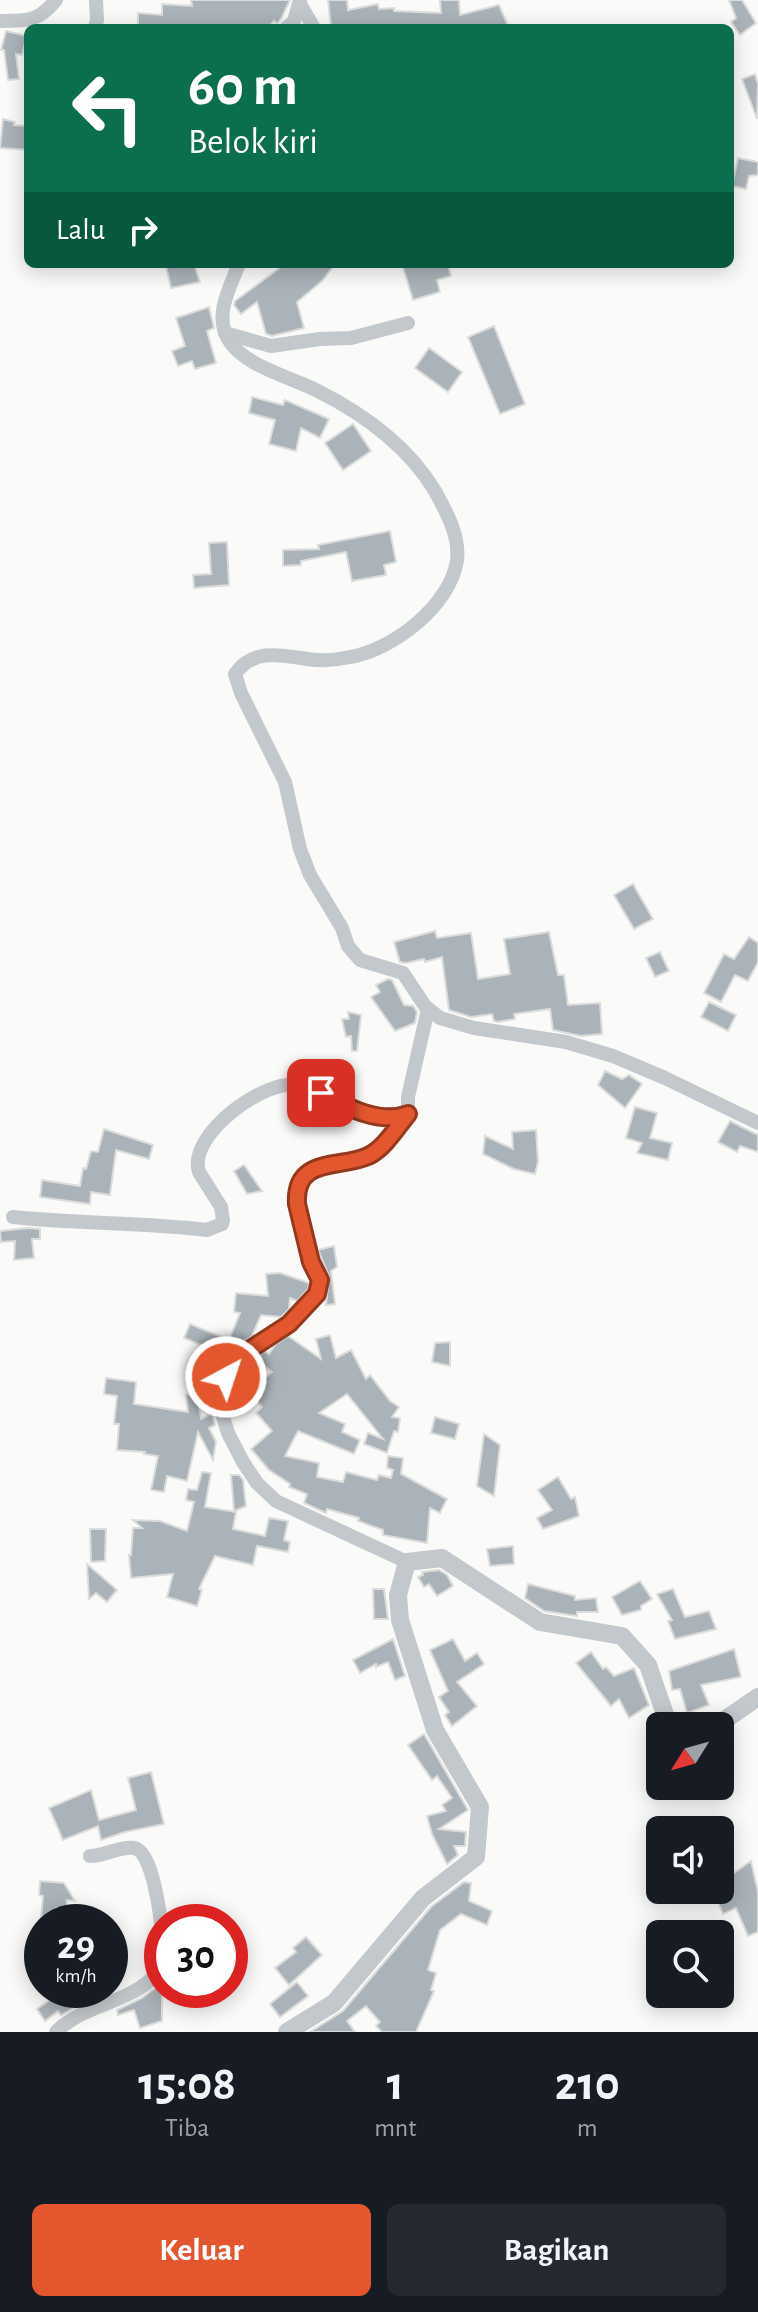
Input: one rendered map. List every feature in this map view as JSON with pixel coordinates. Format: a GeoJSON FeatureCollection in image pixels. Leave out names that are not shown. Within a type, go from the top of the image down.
{"type":"FeatureCollection","features":[{"type":"Feature","properties":{"kind":"street"},"geometry":{"type":"LineString","coordinates":[[0,21],[28,22],[37,18],[56,0]]}},
{"type":"Feature","properties":{"kind":"street"},"geometry":{"type":"LineString","coordinates":[[96,0],[96,24]]}},
{"type":"Feature","properties":{"kind":"street"},"geometry":{"type":"LineString","coordinates":[[291,24],[300,2]]}},
{"type":"Feature","properties":{"kind":"street"},"geometry":{"type":"LineString","coordinates":[[300,2],[312,24]]}},
{"type":"Feature","properties":{"kind":"street"},"geometry":{"type":"LineString","coordinates":[[237,268],[222,315],[225,333],[238,352],[252,362],[341,402],[411,456],[437,495],[456,538],[457,559],[452,577],[432,609],[409,630],[385,644],[351,657],[311,660],[276,653],[246,662],[235,674],[241,693],[285,782],[305,862],[320,895],[342,928],[348,946],[360,960],[403,973],[428,1009],[440,1018],[474,1028],[566,1042],[613,1056],[758,1123]]}},
{"type":"Feature","properties":{"kind":"street"},"geometry":{"type":"LineString","coordinates":[[225,333],[271,346],[351,338],[408,323]]}},
{"type":"Feature","properties":{"kind":"street"},"geometry":{"type":"LineString","coordinates":[[428,1009],[408,1097],[408,1114],[371,1156],[318,1167],[304,1178],[297,1204],[311,1262],[320,1280],[317,1294],[289,1324],[240,1356],[226,1377],[221,1410],[235,1450],[257,1483],[276,1501],[407,1562],[442,1558],[540,1622],[622,1636],[648,1665],[664,1712]]}},
{"type":"Feature","properties":{"kind":"street"},"geometry":{"type":"LineString","coordinates":[[13,1217],[65,1223],[216,1228],[222,1224],[223,1213],[197,1166],[201,1151],[220,1122],[235,1110],[279,1084],[289,1082],[378,1117],[389,1119],[408,1114]]}},
{"type":"Feature","properties":{"kind":"street"},"geometry":{"type":"LineString","coordinates":[[287,2032],[334,2003],[423,1898],[476,1857],[480,1807],[435,1730],[400,1620],[398,1595],[407,1562]]}},
{"type":"Feature","properties":{"kind":"street"},"geometry":{"type":"LineString","coordinates":[[734,1714],[758,1697]]}},
{"type":"Feature","properties":{"kind":"street"},"geometry":{"type":"LineString","coordinates":[[90,1856],[134,1848],[143,1853],[157,1904]]}},
{"type":"Feature","properties":{"kind":"street"},"geometry":{"type":"LineString","coordinates":[[56,2032],[85,2011],[144,1985]]}},
{"type":"Feature","properties":{"kind":"building"},"geometry":{"type":"Polygon","coordinates":[[[191,0],[290,0],[277,24],[274,21],[271,24],[138,24],[138,13],[162,15],[162,4],[192,6],[191,0]]]}},
{"type":"Feature","properties":{"kind":"building"},"geometry":{"type":"Polygon","coordinates":[[[328,0],[347,0],[348,10],[378,4],[379,9],[441,13],[440,0],[459,0],[460,15],[499,5],[507,24],[331,24],[328,0]]]}},
{"type":"Feature","properties":{"kind":"building"},"geometry":{"type":"Polygon","coordinates":[[[729,0],[742,0],[756,23],[740,35],[731,22],[736,18],[729,0]]]}},
{"type":"Feature","properties":{"kind":"building"},"geometry":{"type":"Polygon","coordinates":[[[6,31],[24,35],[22,55],[16,54],[19,79],[8,80],[4,50],[1,50],[6,31]]]}},
{"type":"Feature","properties":{"kind":"building"},"geometry":{"type":"Polygon","coordinates":[[[755,74],[758,84],[757,119],[742,79],[755,74]]]}},
{"type":"Feature","properties":{"kind":"building"},"geometry":{"type":"Polygon","coordinates":[[[3,119],[24,126],[24,150],[0,148],[3,119]]]}},
{"type":"Feature","properties":{"kind":"building"},"geometry":{"type":"Polygon","coordinates":[[[738,158],[758,162],[758,175],[749,176],[746,189],[734,186],[738,158]]]}},
{"type":"Feature","properties":{"kind":"building"},"geometry":{"type":"Polygon","coordinates":[[[166,268],[195,268],[200,282],[171,288],[166,268]]]}},
{"type":"Feature","properties":{"kind":"building"},"geometry":{"type":"Polygon","coordinates":[[[280,268],[332,268],[297,302],[304,328],[272,336],[266,334],[257,302],[241,314],[234,305],[235,301],[280,268]]]}},
{"type":"Feature","properties":{"kind":"building"},"geometry":{"type":"Polygon","coordinates":[[[403,268],[449,268],[451,276],[437,280],[440,292],[413,300],[403,268]]]}},
{"type":"Feature","properties":{"kind":"building"},"geometry":{"type":"Polygon","coordinates":[[[209,307],[214,328],[207,331],[216,363],[195,369],[192,361],[178,366],[172,351],[185,346],[176,318],[209,307]]]}},
{"type":"Feature","properties":{"kind":"building"},"geometry":{"type":"Polygon","coordinates":[[[494,326],[525,404],[500,414],[468,337],[494,326]]]}},
{"type":"Feature","properties":{"kind":"building"},"geometry":{"type":"Polygon","coordinates":[[[429,348],[462,372],[448,392],[415,368],[429,348]]]}},
{"type":"Feature","properties":{"kind":"building"},"geometry":{"type":"Polygon","coordinates":[[[252,397],[283,405],[285,400],[329,419],[320,438],[301,428],[296,451],[269,444],[275,420],[249,413],[252,397]]]}},
{"type":"Feature","properties":{"kind":"building"},"geometry":{"type":"Polygon","coordinates":[[[353,424],[371,451],[343,470],[325,443],[353,424]]]}},
{"type":"Feature","properties":{"kind":"building"},"geometry":{"type":"Polygon","coordinates":[[[390,531],[396,562],[384,565],[386,575],[352,581],[346,552],[301,561],[301,565],[283,566],[283,550],[319,549],[318,545],[390,531]]]}},
{"type":"Feature","properties":{"kind":"building"},"geometry":{"type":"Polygon","coordinates":[[[227,542],[229,585],[194,588],[193,575],[211,574],[209,543],[227,542]]]}},
{"type":"Feature","properties":{"kind":"building"},"geometry":{"type":"Polygon","coordinates":[[[633,884],[653,919],[634,929],[614,895],[633,884]]]}},
{"type":"Feature","properties":{"kind":"building"},"geometry":{"type":"Polygon","coordinates":[[[435,931],[437,938],[471,933],[478,979],[510,974],[504,939],[549,932],[558,975],[564,975],[568,1005],[600,1003],[602,1034],[581,1036],[553,1030],[550,1009],[514,1014],[515,1019],[498,1022],[494,1021],[492,1014],[471,1017],[449,1010],[442,957],[425,962],[424,959],[400,962],[394,942],[435,931]]]}},
{"type":"Feature","properties":{"kind":"building"},"geometry":{"type":"Polygon","coordinates":[[[749,937],[758,943],[758,962],[748,981],[735,975],[721,1002],[704,993],[724,954],[734,959],[749,937]]]}},
{"type":"Feature","properties":{"kind":"building"},"geometry":{"type":"Polygon","coordinates":[[[660,952],[669,971],[655,977],[646,958],[660,952]]]}},
{"type":"Feature","properties":{"kind":"building"},"geometry":{"type":"Polygon","coordinates":[[[392,980],[404,1005],[413,1006],[417,1012],[415,1023],[395,1031],[371,997],[380,992],[376,985],[392,980]]]}},
{"type":"Feature","properties":{"kind":"building"},"geometry":{"type":"Polygon","coordinates":[[[709,1002],[736,1015],[728,1031],[701,1017],[709,1002]]]}},
{"type":"Feature","properties":{"kind":"building"},"geometry":{"type":"Polygon","coordinates":[[[348,1012],[361,1015],[357,1051],[352,1051],[351,1036],[346,1037],[342,1019],[349,1019],[348,1012]]]}},
{"type":"Feature","properties":{"kind":"building"},"geometry":{"type":"Polygon","coordinates":[[[605,1071],[622,1079],[629,1075],[642,1084],[625,1108],[598,1085],[605,1071]]]}},
{"type":"Feature","properties":{"kind":"building"},"geometry":{"type":"Polygon","coordinates":[[[635,1107],[657,1113],[650,1138],[672,1143],[668,1160],[637,1153],[642,1143],[626,1138],[635,1107]]]}},
{"type":"Feature","properties":{"kind":"building"},"geometry":{"type":"Polygon","coordinates":[[[730,1121],[758,1135],[758,1152],[740,1146],[737,1152],[718,1142],[730,1121]]]}},
{"type":"Feature","properties":{"kind":"building"},"geometry":{"type":"Polygon","coordinates":[[[104,1129],[153,1145],[149,1159],[116,1150],[110,1195],[91,1192],[90,1204],[40,1197],[42,1180],[80,1186],[83,1168],[86,1169],[91,1151],[98,1152],[104,1129]]]}},
{"type":"Feature","properties":{"kind":"building"},"geometry":{"type":"Polygon","coordinates":[[[536,1130],[538,1162],[535,1174],[514,1169],[483,1154],[485,1136],[513,1149],[512,1132],[536,1130]]]}},
{"type":"Feature","properties":{"kind":"building"},"geometry":{"type":"Polygon","coordinates":[[[244,1165],[262,1191],[247,1194],[234,1171],[244,1165]]]}},
{"type":"Feature","properties":{"kind":"building"},"geometry":{"type":"Polygon","coordinates":[[[40,1229],[40,1239],[32,1239],[34,1258],[14,1260],[15,1241],[1,1242],[0,1231],[40,1229]]]}},
{"type":"Feature","properties":{"kind":"building"},"geometry":{"type":"Polygon","coordinates":[[[334,1246],[337,1267],[331,1271],[335,1304],[326,1305],[329,1276],[318,1250],[334,1246]]]}},
{"type":"Feature","properties":{"kind":"building"},"geometry":{"type":"Polygon","coordinates":[[[280,1273],[309,1283],[308,1289],[297,1301],[290,1298],[289,1309],[281,1317],[261,1315],[252,1336],[234,1348],[223,1364],[208,1354],[211,1349],[184,1338],[190,1324],[229,1340],[240,1313],[234,1312],[236,1293],[268,1296],[266,1274],[280,1273]]]}},
{"type":"Feature","properties":{"kind":"building"},"geometry":{"type":"Polygon","coordinates":[[[330,1335],[336,1358],[351,1350],[366,1379],[370,1375],[390,1401],[399,1407],[392,1417],[400,1418],[398,1432],[394,1431],[387,1453],[364,1444],[368,1433],[383,1439],[347,1394],[319,1413],[345,1424],[342,1432],[360,1440],[354,1454],[298,1431],[285,1456],[319,1463],[317,1477],[343,1482],[346,1472],[377,1480],[379,1475],[391,1478],[393,1470],[387,1468],[388,1456],[403,1458],[401,1474],[447,1499],[440,1513],[430,1508],[427,1543],[383,1535],[383,1530],[358,1521],[359,1518],[327,1509],[326,1513],[304,1503],[307,1494],[289,1487],[290,1484],[269,1470],[251,1449],[272,1431],[256,1413],[262,1407],[249,1392],[272,1372],[255,1358],[265,1351],[269,1354],[275,1345],[288,1336],[321,1359],[316,1339],[330,1335]]]}},
{"type":"Feature","properties":{"kind":"building"},"geometry":{"type":"Polygon","coordinates":[[[450,1342],[450,1366],[432,1362],[435,1343],[450,1342]]]}},
{"type":"Feature","properties":{"kind":"building"},"geometry":{"type":"Polygon","coordinates":[[[106,1378],[136,1382],[134,1404],[188,1412],[186,1395],[197,1393],[201,1419],[212,1414],[215,1425],[209,1428],[216,1442],[213,1460],[198,1432],[187,1481],[167,1476],[164,1492],[151,1490],[158,1456],[117,1450],[119,1424],[114,1424],[117,1396],[104,1394],[106,1378]]]}},
{"type":"Feature","properties":{"kind":"building"},"geometry":{"type":"Polygon","coordinates":[[[435,1417],[459,1424],[455,1439],[431,1433],[435,1417]]]}},
{"type":"Feature","properties":{"kind":"building"},"geometry":{"type":"Polygon","coordinates":[[[484,1434],[500,1445],[494,1496],[477,1486],[484,1434]]]}},
{"type":"Feature","properties":{"kind":"building"},"geometry":{"type":"Polygon","coordinates":[[[202,1472],[211,1473],[205,1507],[236,1512],[233,1529],[265,1536],[269,1518],[288,1521],[284,1540],[290,1542],[288,1552],[257,1546],[253,1565],[215,1556],[199,1589],[202,1590],[197,1606],[167,1597],[173,1574],[131,1578],[129,1555],[133,1528],[142,1528],[133,1520],[160,1521],[187,1531],[194,1502],[186,1500],[188,1489],[197,1490],[202,1472]]]}},
{"type":"Feature","properties":{"kind":"building"},"geometry":{"type":"Polygon","coordinates":[[[231,1475],[239,1475],[243,1480],[246,1506],[234,1511],[231,1475]]]}},
{"type":"Feature","properties":{"kind":"building"},"geometry":{"type":"Polygon","coordinates":[[[558,1477],[571,1499],[575,1497],[579,1516],[543,1529],[537,1518],[552,1510],[538,1490],[558,1477]]]}},
{"type":"Feature","properties":{"kind":"building"},"geometry":{"type":"Polygon","coordinates":[[[90,1529],[106,1529],[105,1561],[91,1562],[90,1529]]]}},
{"type":"Feature","properties":{"kind":"building"},"geometry":{"type":"Polygon","coordinates":[[[513,1546],[514,1564],[490,1566],[487,1549],[513,1546]]]}},
{"type":"Feature","properties":{"kind":"building"},"geometry":{"type":"Polygon","coordinates":[[[87,1564],[117,1590],[107,1602],[96,1593],[89,1599],[87,1564]]]}},
{"type":"Feature","properties":{"kind":"building"},"geometry":{"type":"Polygon","coordinates":[[[439,1570],[447,1575],[453,1586],[437,1596],[429,1584],[424,1587],[418,1577],[423,1575],[422,1572],[439,1570]]]}},
{"type":"Feature","properties":{"kind":"building"},"geometry":{"type":"Polygon","coordinates":[[[640,1581],[652,1599],[641,1606],[641,1610],[622,1615],[612,1597],[640,1581]]]}},
{"type":"Feature","properties":{"kind":"building"},"geometry":{"type":"Polygon","coordinates":[[[528,1584],[575,1596],[575,1600],[596,1598],[598,1612],[577,1612],[577,1616],[544,1611],[525,1598],[528,1584]]]}},
{"type":"Feature","properties":{"kind":"building"},"geometry":{"type":"Polygon","coordinates":[[[373,1589],[384,1589],[388,1619],[374,1619],[373,1589]]]}},
{"type":"Feature","properties":{"kind":"building"},"geometry":{"type":"Polygon","coordinates":[[[673,1589],[685,1617],[709,1611],[716,1629],[675,1639],[668,1621],[672,1620],[657,1594],[673,1589]]]}},
{"type":"Feature","properties":{"kind":"building"},"geometry":{"type":"Polygon","coordinates":[[[393,1639],[405,1676],[395,1680],[388,1662],[376,1667],[376,1664],[360,1673],[353,1660],[393,1639]]]}},
{"type":"Feature","properties":{"kind":"building"},"geometry":{"type":"Polygon","coordinates":[[[453,1639],[465,1661],[477,1653],[484,1664],[457,1682],[477,1706],[452,1726],[445,1715],[449,1712],[439,1697],[448,1691],[430,1650],[453,1639]]]}},
{"type":"Feature","properties":{"kind":"building"},"geometry":{"type":"Polygon","coordinates":[[[734,1649],[741,1677],[701,1685],[709,1705],[687,1712],[680,1689],[672,1690],[669,1671],[734,1649]]]}},
{"type":"Feature","properties":{"kind":"building"},"geometry":{"type":"Polygon","coordinates":[[[591,1652],[603,1669],[606,1667],[614,1676],[634,1668],[649,1705],[629,1718],[619,1699],[611,1706],[576,1663],[591,1652]]]}},
{"type":"Feature","properties":{"kind":"building"},"geometry":{"type":"Polygon","coordinates":[[[424,1734],[468,1810],[439,1829],[466,1832],[465,1846],[454,1846],[458,1855],[447,1864],[427,1816],[446,1811],[442,1805],[452,1798],[437,1776],[432,1780],[408,1745],[424,1734]]]}},
{"type":"Feature","properties":{"kind":"building"},"geometry":{"type":"Polygon","coordinates":[[[151,1772],[164,1824],[101,1840],[98,1826],[63,1840],[49,1808],[91,1790],[99,1820],[136,1810],[128,1778],[151,1772]]]}},
{"type":"Feature","properties":{"kind":"building"},"geometry":{"type":"Polygon","coordinates":[[[751,1861],[758,1892],[758,1932],[748,1936],[736,1908],[723,1914],[719,1904],[734,1904],[734,1873],[751,1861]]]}},
{"type":"Feature","properties":{"kind":"building"},"geometry":{"type":"Polygon","coordinates":[[[40,1881],[64,1883],[75,1901],[42,1904],[43,1896],[39,1895],[40,1881]]]}},
{"type":"Feature","properties":{"kind":"building"},"geometry":{"type":"Polygon","coordinates":[[[464,1882],[471,1883],[469,1901],[492,1911],[487,1925],[461,1914],[440,1930],[428,1970],[436,1973],[431,1990],[434,1991],[416,2032],[382,2032],[376,2026],[380,2022],[366,2006],[347,2021],[355,2032],[310,2032],[343,2011],[431,1907],[464,1882]]]}},
{"type":"Feature","properties":{"kind":"building"},"geometry":{"type":"Polygon","coordinates":[[[306,1937],[322,1955],[289,1985],[275,1968],[296,1952],[293,1948],[306,1937]]]}},
{"type":"Feature","properties":{"kind":"building"},"geometry":{"type":"Polygon","coordinates":[[[297,1982],[308,1996],[280,2017],[270,2004],[297,1982]]]}},
{"type":"Feature","properties":{"kind":"building"},"geometry":{"type":"Polygon","coordinates":[[[144,1996],[144,2008],[162,2008],[162,2021],[140,2028],[134,2010],[118,2015],[117,2010],[128,2008],[128,2005],[144,1996]]]}},
{"type":"Feature","properties":{"kind":"building"},"geometry":{"type":"Polygon","coordinates":[[[74,2008],[61,2015],[58,2011],[45,2021],[37,2009],[74,2008]]]}},
{"type":"Feature","properties":{"kind":"route"},"geometry":{"type":"LineString","coordinates":[[226,1377],[240,1356],[289,1324],[317,1294],[320,1280],[311,1262],[297,1204],[304,1178],[328,1163],[371,1156],[408,1114],[399,1118],[378,1117],[321,1093]]}}]}
